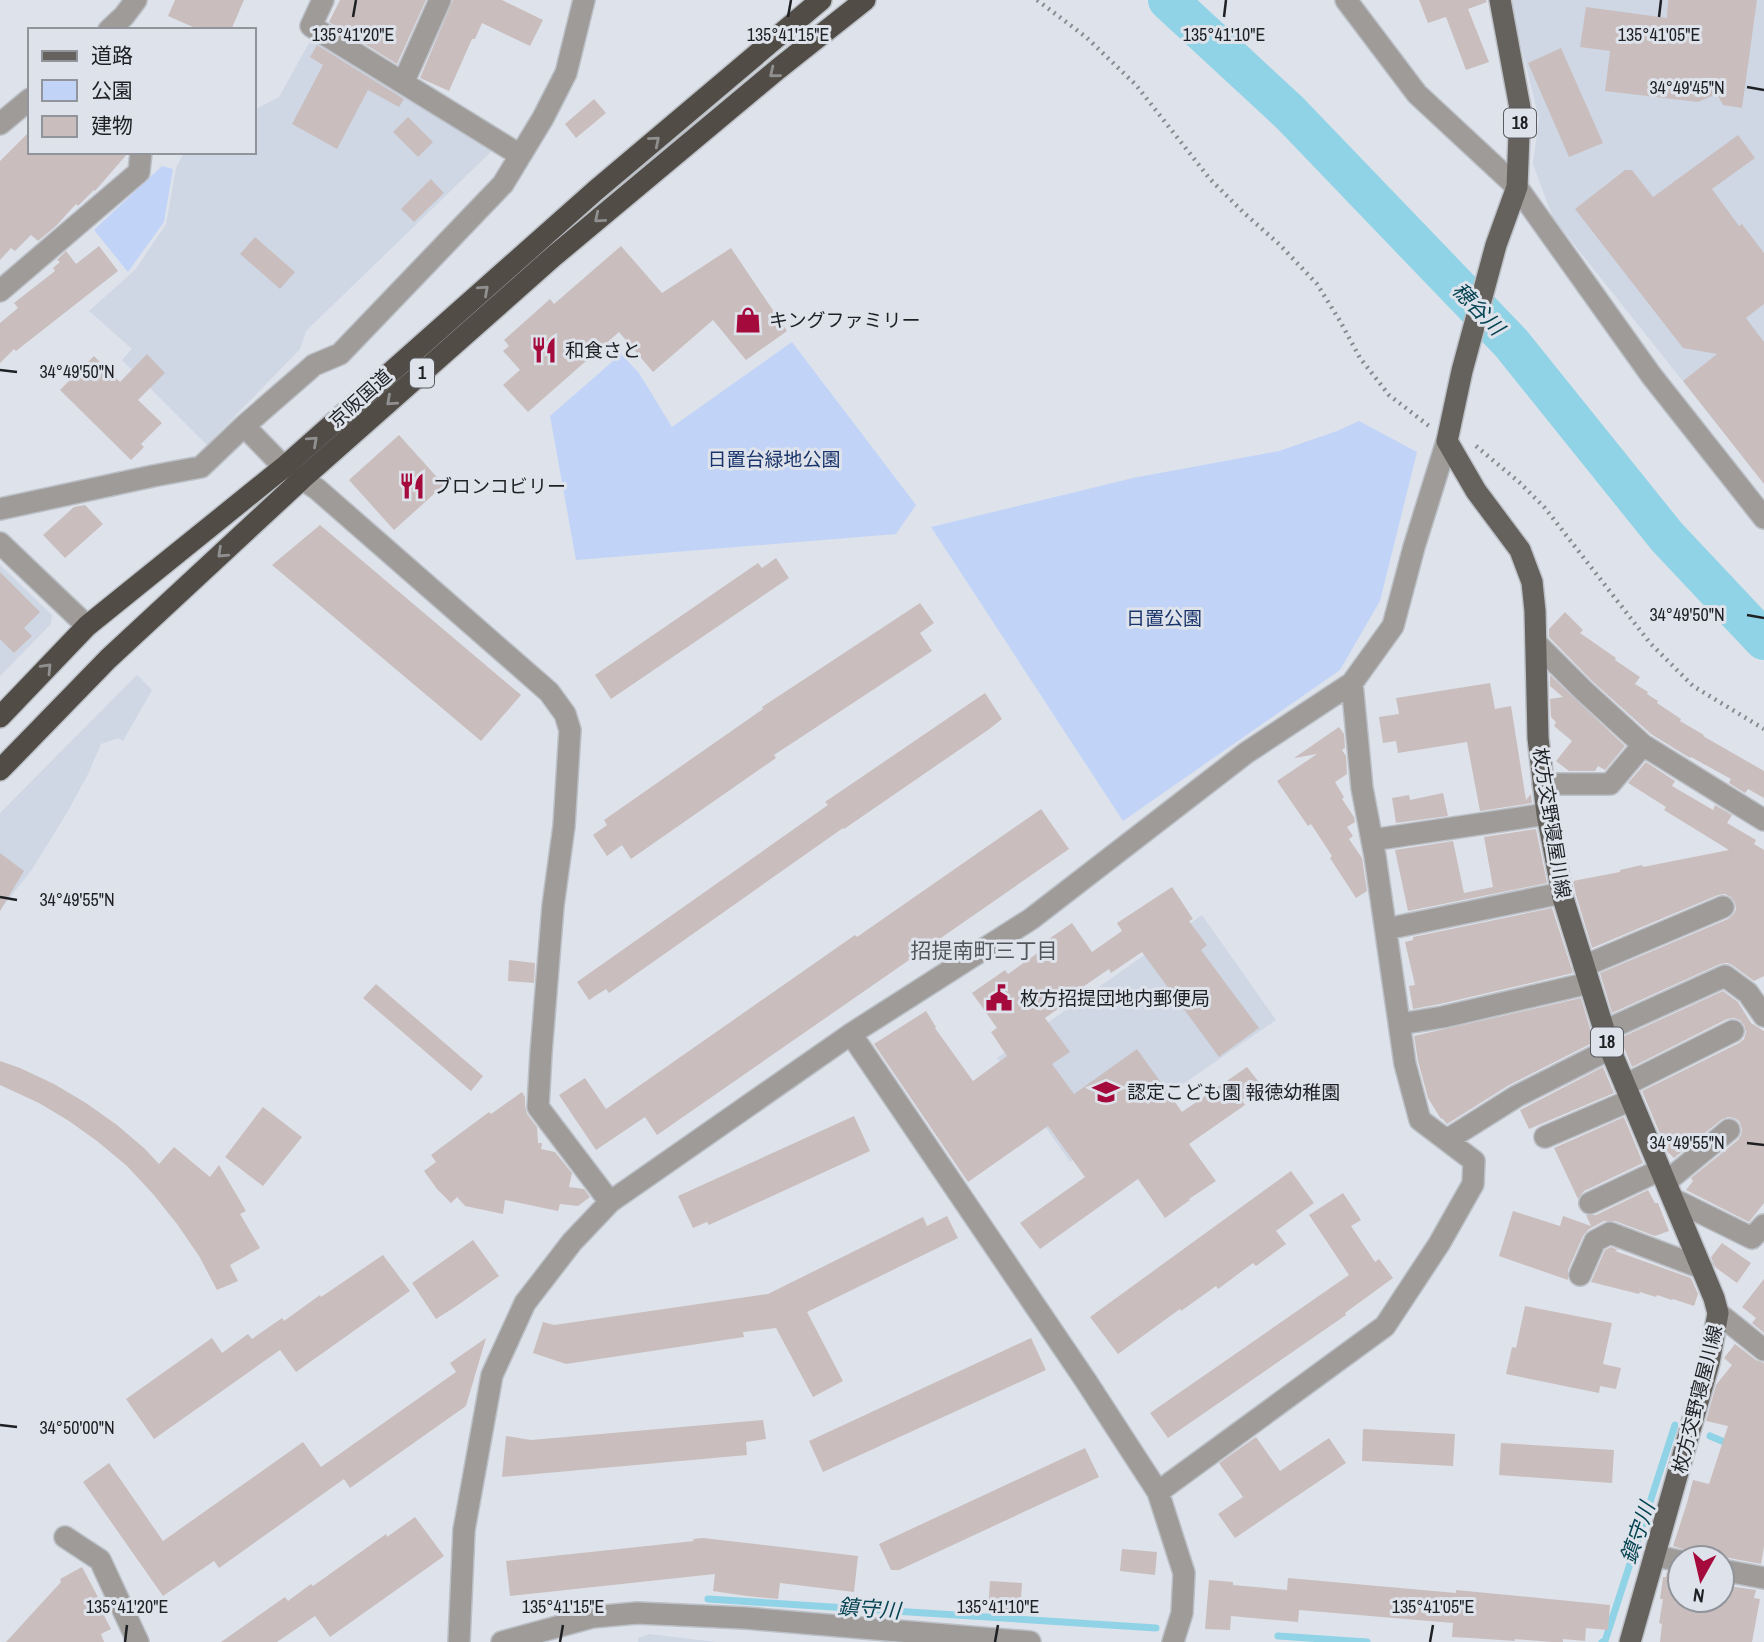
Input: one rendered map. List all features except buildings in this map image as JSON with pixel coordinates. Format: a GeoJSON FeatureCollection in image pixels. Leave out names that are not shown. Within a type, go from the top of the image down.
{"type":"FeatureCollection","features":[{"type":"Feature","properties":{"kind":"highway","name":"京阪国道"},"geometry":{"type":"LineString","coordinates":[[0,717],[87,626],[284,467],[595,191],[821,0]]}},
{"type":"Feature","properties":{"kind":"highway","name":"京阪国道"},"geometry":{"type":"LineString","coordinates":[[0,770],[108,659],[302,479],[554,256],[865,0]]}},
{"type":"Feature","properties":{"kind":"main road","name":"18"},"geometry":{"type":"LineString","coordinates":[[1447,441],[1462,371],[1496,245],[1517,187],[1520,108],[1500,0]]}},
{"type":"Feature","properties":{"kind":"main road","name":"枚方交野寝屋川線"},"geometry":{"type":"LineString","coordinates":[[1447,441],[1476,491],[1520,550],[1532,582],[1538,738],[1547,814],[1562,893],[1607,1040],[1702,1268],[1718,1313],[1709,1363],[1630,1642]]}},
{"type":"Feature","properties":{"kind":"street"},"geometry":{"type":"LineString","coordinates":[[111,28],[136,0]]}},
{"type":"Feature","properties":{"kind":"street"},"geometry":{"type":"LineString","coordinates":[[323,0],[311,26],[520,155]]}},
{"type":"Feature","properties":{"kind":"street"},"geometry":{"type":"LineString","coordinates":[[403,83],[440,0]]}},
{"type":"Feature","properties":{"kind":"street"},"geometry":{"type":"LineString","coordinates":[[0,509],[201,467],[314,365],[340,354],[503,184],[543,118],[566,73],[584,0]]}},
{"type":"Feature","properties":{"kind":"street"},"geometry":{"type":"LineString","coordinates":[[1346,0],[1417,94],[1517,187],[1651,375],[1764,517]]}},
{"type":"Feature","properties":{"kind":"street"},"geometry":{"type":"LineString","coordinates":[[0,124],[28,101]]}},
{"type":"Feature","properties":{"kind":"street"},"geometry":{"type":"LineString","coordinates":[[0,291],[139,172],[141,154]]}},
{"type":"Feature","properties":{"kind":"street"},"geometry":{"type":"LineString","coordinates":[[244,426],[284,467],[317,489],[550,692],[565,714],[570,730],[564,826],[553,906],[538,1107],[610,1202]]}},
{"type":"Feature","properties":{"kind":"street"},"geometry":{"type":"LineString","coordinates":[[459,1642],[464,1530],[492,1376],[526,1303],[572,1242],[610,1202],[851,1034],[1031,919],[1247,753],[1352,683],[1393,626],[1447,441]]}},
{"type":"Feature","properties":{"kind":"street"},"geometry":{"type":"LineString","coordinates":[[0,543],[87,626]]}},
{"type":"Feature","properties":{"kind":"street"},"geometry":{"type":"LineString","coordinates":[[1536,643],[1643,745],[1764,820]]}},
{"type":"Feature","properties":{"kind":"street"},"geometry":{"type":"LineString","coordinates":[[1158,1492],[1385,1326],[1439,1244],[1474,1184],[1474,1161],[1420,1119],[1405,1064],[1362,788],[1352,683]]}},
{"type":"Feature","properties":{"kind":"street"},"geometry":{"type":"LineString","coordinates":[[1543,784],[1609,785],[1643,745]]}},
{"type":"Feature","properties":{"kind":"street"},"geometry":{"type":"LineString","coordinates":[[1372,840],[1547,814]]}},
{"type":"Feature","properties":{"kind":"street"},"geometry":{"type":"LineString","coordinates":[[1386,929],[1562,893]]}},
{"type":"Feature","properties":{"kind":"street"},"geometry":{"type":"LineString","coordinates":[[1399,1024],[1443,1017],[1587,974],[1723,907]]}},
{"type":"Feature","properties":{"kind":"street"},"geometry":{"type":"LineString","coordinates":[[1447,1140],[1607,1040],[1726,976],[1756,990],[1764,1016]]}},
{"type":"Feature","properties":{"kind":"street"},"geometry":{"type":"LineString","coordinates":[[1545,1137],[1628,1093],[1733,1031]]}},
{"type":"Feature","properties":{"kind":"street"},"geometry":{"type":"LineString","coordinates":[[851,1034],[1158,1492],[1184,1573],[1182,1613],[1173,1642]]}},
{"type":"Feature","properties":{"kind":"street"},"geometry":{"type":"LineString","coordinates":[[1590,1203],[1666,1184],[1729,1130]]}},
{"type":"Feature","properties":{"kind":"street"},"geometry":{"type":"LineString","coordinates":[[1666,1184],[1752,1238],[1764,1226]]}},
{"type":"Feature","properties":{"kind":"street"},"geometry":{"type":"LineString","coordinates":[[1580,1275],[1595,1241],[1610,1233],[1702,1268]]}},
{"type":"Feature","properties":{"kind":"street"},"geometry":{"type":"LineString","coordinates":[[1718,1313],[1764,1350]]}},
{"type":"Feature","properties":{"kind":"street"},"geometry":{"type":"LineString","coordinates":[[65,1537],[100,1560],[138,1642]]}},
{"type":"Feature","properties":{"kind":"street"},"geometry":{"type":"LineString","coordinates":[[1655,1556],[1666,1558]]}},
{"type":"Feature","properties":{"kind":"street"},"geometry":{"type":"LineString","coordinates":[[1736,1573],[1764,1578]]}},
{"type":"Feature","properties":{"kind":"street"},"geometry":{"type":"LineString","coordinates":[[502,1642],[593,1617],[637,1613],[745,1618],[1030,1642]]}},
{"type":"Feature","properties":{"kind":"path"},"geometry":{"type":"LineString","coordinates":[[1037,0],[1086,37],[1136,85],[1210,179],[1317,284],[1360,358],[1389,395],[1447,441],[1468,440],[1519,482],[1545,508],[1650,643],[1693,686],[1764,729]]}},
{"type":"Feature","properties":{"kind":"shaded area"},"geometry":{"type":"Polygon","coordinates":[[[1510,0],[1764,0],[1764,483],[1553,218],[1533,164],[1539,119],[1510,0]]]}},
{"type":"Feature","properties":{"kind":"shaded area"},"geometry":{"type":"Polygon","coordinates":[[[313,36],[496,147],[306,331],[300,349],[207,445],[122,360],[132,349],[89,311],[135,270],[166,224],[176,168],[183,154],[256,154],[256,109],[279,97],[313,36]]]}},
{"type":"Feature","properties":{"kind":"shaded area"},"geometry":{"type":"Polygon","coordinates":[[[0,565],[52,615],[51,624],[0,676],[0,565]]]}},
{"type":"Feature","properties":{"kind":"shaded area"},"geometry":{"type":"Polygon","coordinates":[[[137,675],[152,690],[123,741],[118,738],[101,744],[68,811],[31,871],[0,910],[0,813],[137,675]]]}},
{"type":"Feature","properties":{"kind":"shaded area"},"geometry":{"type":"Polygon","coordinates":[[[1202,915],[1276,1020],[1070,1162],[997,1058],[1202,915]]]}},
{"type":"Feature","properties":{"kind":"shaded area"},"geometry":{"type":"Polygon","coordinates":[[[649,1634],[716,1642],[638,1642],[638,1638],[649,1634]]]}},
{"type":"Feature","properties":{"kind":"green space"},"geometry":{"type":"Polygon","coordinates":[[[162,166],[173,169],[164,222],[128,272],[94,230],[162,166]]]}},
{"type":"Feature","properties":{"kind":"green space","name":"日置台緑地公園"},"geometry":{"type":"Polygon","coordinates":[[[792,342],[916,505],[896,534],[576,560],[550,416],[621,354],[639,373],[672,427],[792,342]]]}},
{"type":"Feature","properties":{"kind":"green space","name":"日置公園"},"geometry":{"type":"Polygon","coordinates":[[[1359,421],[1417,452],[1380,601],[1340,670],[1123,821],[931,527],[1133,478],[1279,451],[1359,421]]]}},
{"type":"Feature","properties":{"kind":"waterway","name":"穂谷川"},"geometry":{"type":"LineString","coordinates":[[1168,0],[1290,113],[1511,343],[1667,537],[1764,640]]}},
{"type":"Feature","properties":{"kind":"waterway","name":"鎮守川"},"geometry":{"type":"LineString","coordinates":[[1602,1642],[1605,1641],[1675,1425]]}},
{"type":"Feature","properties":{"kind":"waterway","name":"鎮守川"},"geometry":{"type":"LineString","coordinates":[[1710,1436],[1729,1444]]}},
{"type":"Feature","properties":{"kind":"waterway","name":"鎮守川"},"geometry":{"type":"LineString","coordinates":[[708,1599],[1156,1628]]}},
{"type":"Feature","properties":{"kind":"waterway","name":"鎮守川"},"geometry":{"type":"LineString","coordinates":[[1278,1636],[1367,1642]]}},
{"type":"Feature","properties":{"kind":"place","name":"キングファミリー"},"geometry":{"type":"Point","coordinates":[748,320]}},
{"type":"Feature","properties":{"kind":"place","name":"和食さと"},"geometry":{"type":"Point","coordinates":[544,350]}},
{"type":"Feature","properties":{"kind":"place","name":"ブロンコビリー"},"geometry":{"type":"Point","coordinates":[412,486]}},
{"type":"Feature","properties":{"kind":"place","name":"枚方招提団地内郵便局"},"geometry":{"type":"Point","coordinates":[999,998]}},
{"type":"Feature","properties":{"kind":"place","name":"認定こども園 報徳幼稚園"},"geometry":{"type":"Point","coordinates":[1106,1092]}},
{"type":"Feature","properties":{"kind":"district","name":"招提南町三丁目"},"geometry":{"type":"Point","coordinates":[984,951]}}]}
